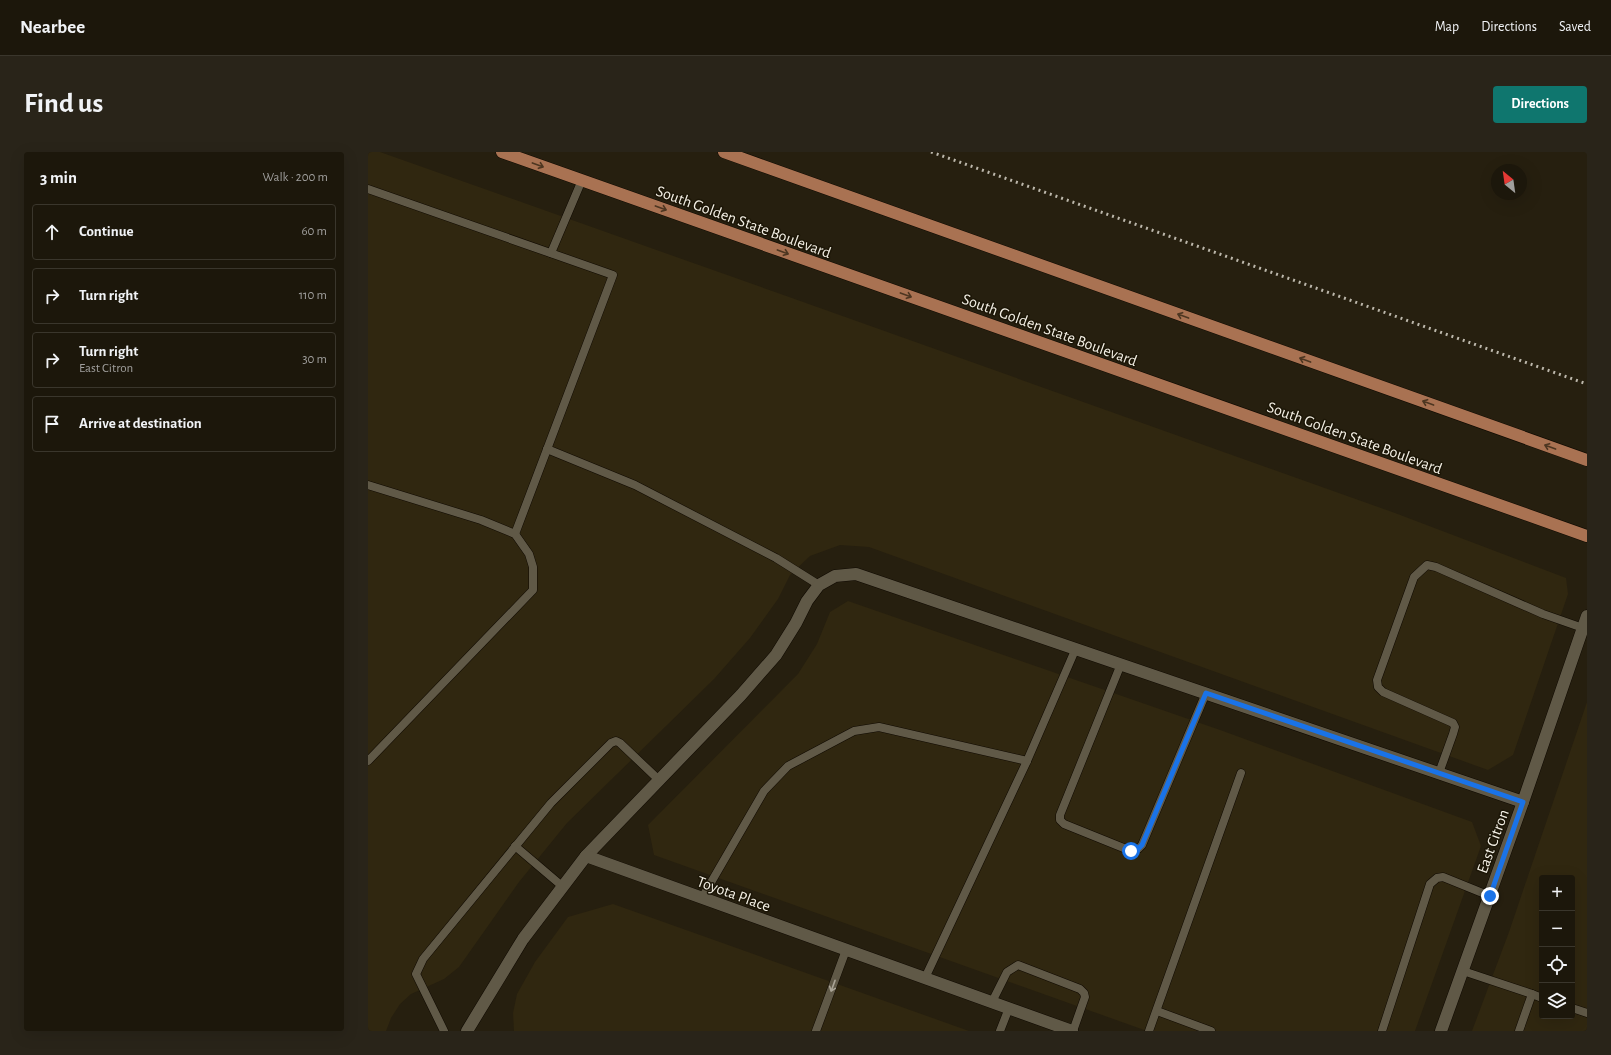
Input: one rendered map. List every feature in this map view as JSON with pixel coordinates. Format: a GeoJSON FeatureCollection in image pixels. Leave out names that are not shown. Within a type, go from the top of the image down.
{"type":"FeatureCollection","features":[{"type":"Feature","properties":{"kind":"main road","name":"South Golden State Boulevard"},"geometry":{"type":"LineString","coordinates":[[502,152],[1587,536]]}},
{"type":"Feature","properties":{"kind":"main road"},"geometry":{"type":"LineString","coordinates":[[724,152],[1587,460]]}},
{"type":"Feature","properties":{"kind":"street"},"geometry":{"type":"LineString","coordinates":[[466,1031],[523,939],[586,856],[741,695],[776,656],[796,623],[807,601],[819,585],[835,576],[856,574],[1523,802]]}},
{"type":"Feature","properties":{"kind":"street","name":"East Citron"},"geometry":{"type":"LineString","coordinates":[[1441,1031],[1490,896],[1587,616]]}},
{"type":"Feature","properties":{"kind":"street","name":"Toyota Place"},"geometry":{"type":"LineString","coordinates":[[586,856],[1072,1031]]}},
{"type":"Feature","properties":{"kind":"lane"},"geometry":{"type":"LineString","coordinates":[[551,254],[582,180]]}},
{"type":"Feature","properties":{"kind":"lane"},"geometry":{"type":"LineString","coordinates":[[368,189],[613,275],[515,534]]}},
{"type":"Feature","properties":{"kind":"lane"},"geometry":{"type":"LineString","coordinates":[[547,449],[635,485],[776,558],[819,585]]}},
{"type":"Feature","properties":{"kind":"lane"},"geometry":{"type":"LineString","coordinates":[[368,485],[481,520],[515,534],[529,554],[533,567],[533,590],[368,761]]}},
{"type":"Feature","properties":{"kind":"lane"},"geometry":{"type":"LineString","coordinates":[[1439,773],[1454,734],[1455,727],[1453,723],[1383,692],[1378,687],[1377,680],[1414,577],[1417,573],[1428,566],[1436,567],[1543,614],[1583,628]]}},
{"type":"Feature","properties":{"kind":"lane"},"geometry":{"type":"LineString","coordinates":[[925,978],[1027,761],[1076,648]]}},
{"type":"Feature","properties":{"kind":"lane"},"geometry":{"type":"LineString","coordinates":[[1122,664],[1060,815],[1060,820],[1064,824],[1131,851],[1138,849],[1142,845],[1206,693]]}},
{"type":"Feature","properties":{"kind":"lane"},"geometry":{"type":"LineString","coordinates":[[702,898],[764,791],[788,766],[854,731],[879,727],[1027,761]]}},
{"type":"Feature","properties":{"kind":"lane"},"geometry":{"type":"LineString","coordinates":[[444,1031],[416,974],[423,958],[551,802],[611,743],[616,741],[620,743],[659,780]]}},
{"type":"Feature","properties":{"kind":"lane"},"geometry":{"type":"LineString","coordinates":[[1149,1031],[1241,773]]}},
{"type":"Feature","properties":{"kind":"lane"},"geometry":{"type":"LineString","coordinates":[[515,846],[562,886]]}},
{"type":"Feature","properties":{"kind":"lane"},"geometry":{"type":"LineString","coordinates":[[1382,1031],[1430,884],[1437,878],[1443,878],[1490,896]]}},
{"type":"Feature","properties":{"kind":"lane"},"geometry":{"type":"LineString","coordinates":[[816,1031],[846,950]]}},
{"type":"Feature","properties":{"kind":"lane"},"geometry":{"type":"LineString","coordinates":[[992,1002],[1007,972],[1018,966],[1080,988],[1085,997],[1072,1031]]}},
{"type":"Feature","properties":{"kind":"lane"},"geometry":{"type":"LineString","coordinates":[[1463,971],[1539,997]]}},
{"type":"Feature","properties":{"kind":"lane"},"geometry":{"type":"LineString","coordinates":[[1519,1031],[1532,994]]}},
{"type":"Feature","properties":{"kind":"lane"},"geometry":{"type":"LineString","coordinates":[[1000,1031],[1009,1008]]}},
{"type":"Feature","properties":{"kind":"lane"},"geometry":{"type":"LineString","coordinates":[[1575,1009],[1587,1013]]}},
{"type":"Feature","properties":{"kind":"lane"},"geometry":{"type":"LineString","coordinates":[[1157,1011],[1210,1031]]}},
{"type":"Feature","properties":{"kind":"shaded area"},"geometry":{"type":"Polygon","coordinates":[[[368,152],[380,152],[775,292],[1395,513],[1566,578],[1568,594],[1513,755],[1488,770],[869,547],[840,545],[810,556],[790,575],[778,599],[750,638],[714,679],[567,823],[519,882],[459,967],[444,979],[411,994],[400,1004],[391,1018],[386,1031],[368,1031],[368,152]]]}},
{"type":"Feature","properties":{"kind":"shaded area"},"geometry":{"type":"Polygon","coordinates":[[[848,601],[1223,731],[1472,822],[1481,846],[1415,1031],[1147,1031],[654,855],[648,825],[798,674],[817,644],[830,612],[848,601]]]}},
{"type":"Feature","properties":{"kind":"shaded area"},"geometry":{"type":"Polygon","coordinates":[[[1587,702],[1587,1031],[1472,1031],[1509,932],[1587,702]]]}},
{"type":"Feature","properties":{"kind":"shaded area"},"geometry":{"type":"Polygon","coordinates":[[[613,904],[969,1031],[514,1031],[513,1013],[517,994],[535,962],[568,917],[613,904]]]}},
{"type":"Feature","properties":{"kind":"railway"},"geometry":{"type":"LineString","coordinates":[[931,152],[1587,384]]}},
{"type":"Feature","properties":{"kind":"route"},"geometry":{"type":"LineString","coordinates":[[1131,851],[1135,851],[1142,845],[1206,693],[1523,802],[1490,896]]}}]}
